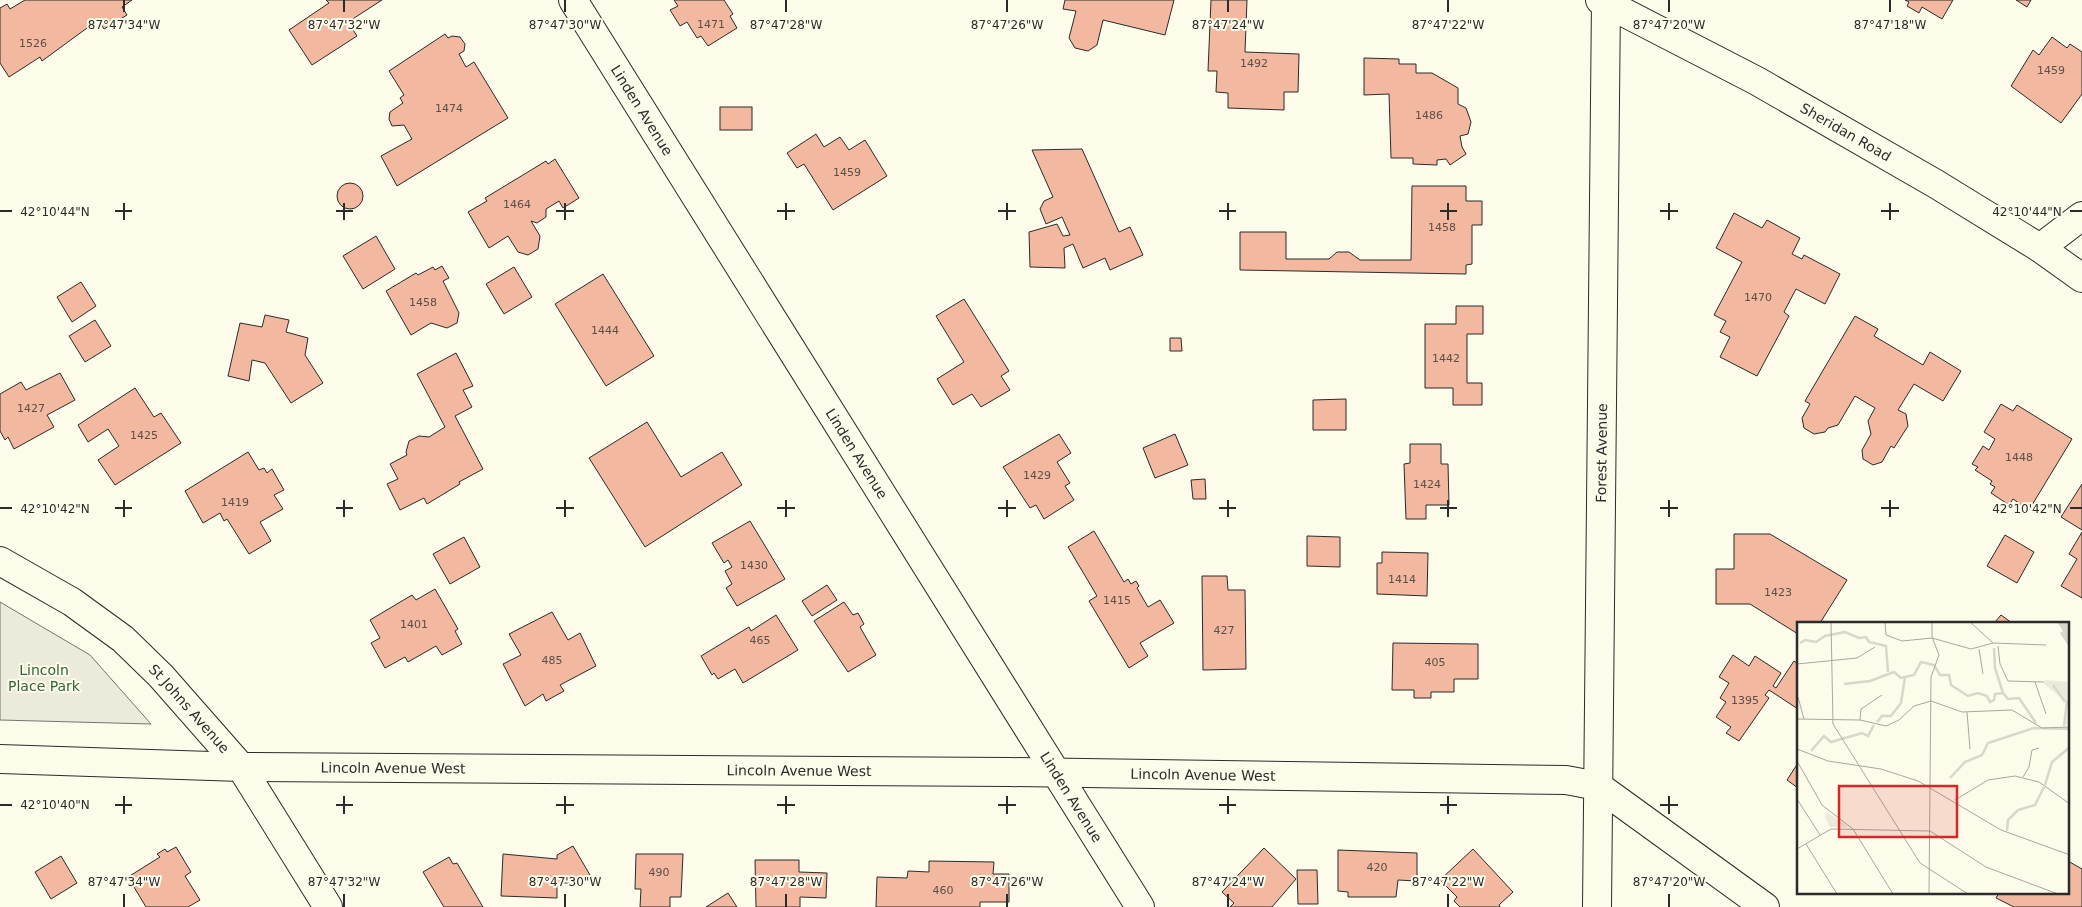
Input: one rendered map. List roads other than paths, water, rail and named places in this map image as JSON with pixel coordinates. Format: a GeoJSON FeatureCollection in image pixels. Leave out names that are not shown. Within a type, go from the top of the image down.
{"type":"FeatureCollection","features":[{"type":"Feature","properties":{"kind":"street","name":"Linden Avenue"},"geometry":{"type":"LineString","coordinates":[[573,0],[1140,907]]}},
{"type":"Feature","properties":{"kind":"street","name":"Sheridan Road"},"geometry":{"type":"LineString","coordinates":[[1604,1],[1757,81],[1936,184],[2040,248],[2082,278]]}},
{"type":"Feature","properties":{"kind":"street","name":"Forest Avenue"},"geometry":{"type":"LineString","coordinates":[[1596,907],[1604,1]]}},
{"type":"Feature","properties":{"kind":"street"},"geometry":{"type":"LineString","coordinates":[[2040,248],[2082,216]]}},
{"type":"Feature","properties":{"kind":"street","name":"St Johns Avenue"},"geometry":{"type":"LineString","coordinates":[[0,561],[72,602],[123,639],[161,676],[241,767],[328,907]]}},
{"type":"Feature","properties":{"kind":"street","name":"Lincoln Avenue West"},"geometry":{"type":"LineString","coordinates":[[0,759],[241,767],[1057,772],[1566,780],[1598,786]]}},
{"type":"Feature","properties":{"kind":"street"},"geometry":{"type":"LineString","coordinates":[[1598,786],[1764,907]]}},
{"type":"Feature","properties":{"kind":"park label","name":"Lincoln Place Park"},"geometry":{"type":"Point","coordinates":[44,678]}}]}
